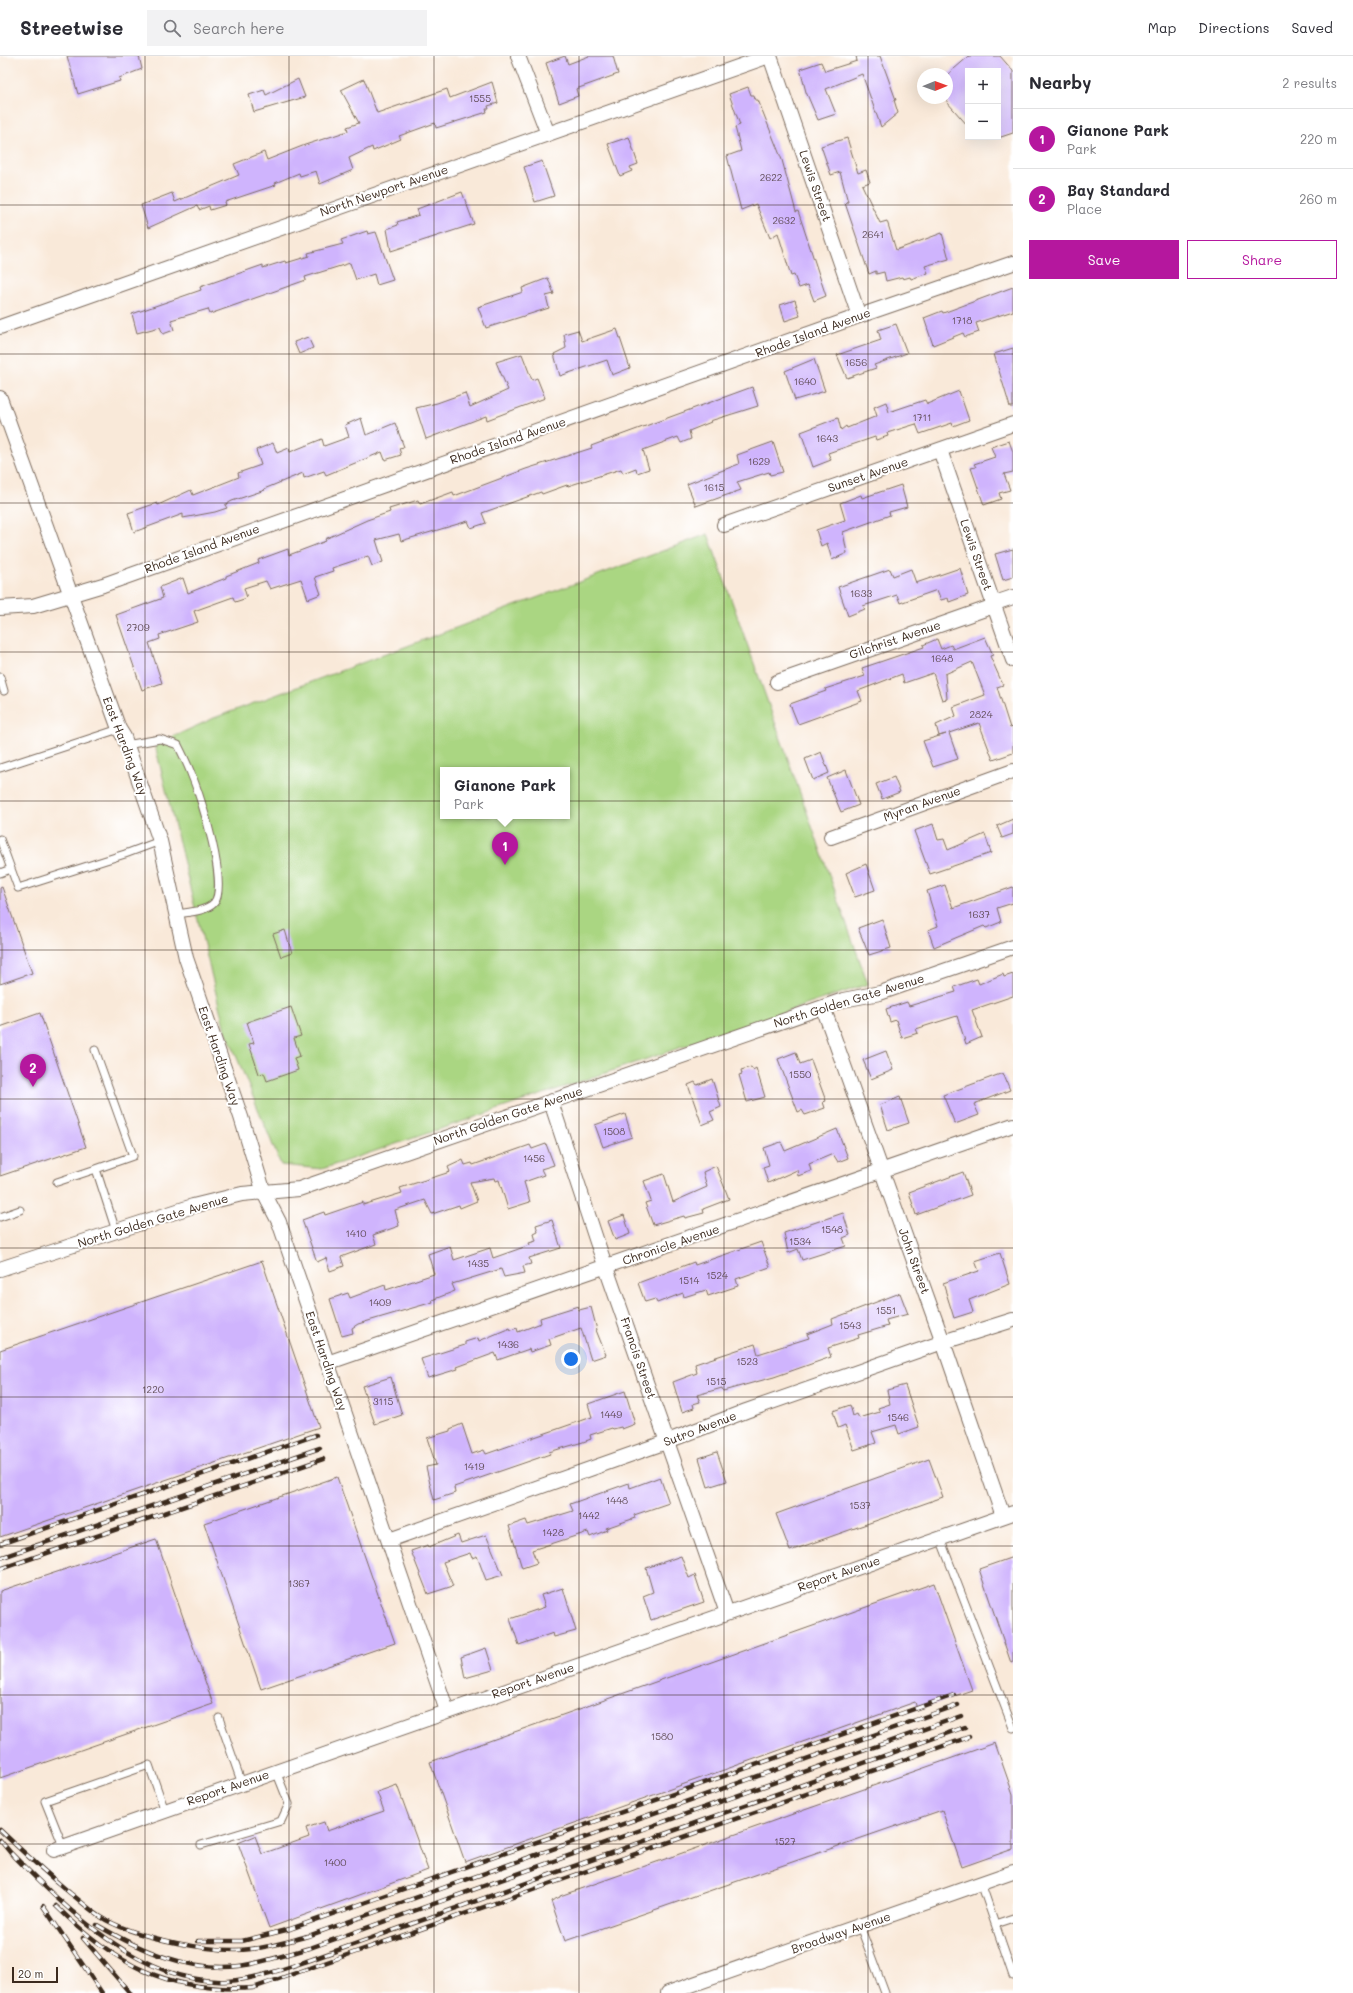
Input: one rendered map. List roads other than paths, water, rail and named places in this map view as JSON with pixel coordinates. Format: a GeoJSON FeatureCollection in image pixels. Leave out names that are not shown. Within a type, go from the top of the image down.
{"type":"FeatureCollection","features":[{"type":"Feature","properties":{"kind":"street"},"geometry":{"type":"LineString","coordinates":[[518,56],[548,134]]}},
{"type":"Feature","properties":{"kind":"street","name":"North Newport Avenue"},"geometry":{"type":"LineString","coordinates":[[0,328],[769,56]]}},
{"type":"Feature","properties":{"kind":"street","name":"Lewis Street"},"geometry":{"type":"LineString","coordinates":[[769,56],[859,316]]}},
{"type":"Feature","properties":{"kind":"street","name":"Rhode Island Avenue"},"geometry":{"type":"LineString","coordinates":[[0,608],[33,606],[70,595],[1013,263]]}},
{"type":"Feature","properties":{"kind":"street","name":"East Harding Way"},"geometry":{"type":"LineString","coordinates":[[0,398],[160,841],[186,958],[241,1117],[264,1193],[279,1222],[447,1711]]}},
{"type":"Feature","properties":{"kind":"street","name":"Sunset Avenue"},"geometry":{"type":"LineString","coordinates":[[724,525],[1013,424]]}},
{"type":"Feature","properties":{"kind":"street","name":"Lewis Street"},"geometry":{"type":"LineString","coordinates":[[940,450],[1013,660]]}},
{"type":"Feature","properties":{"kind":"street","name":"Gilchrist Avenue"},"geometry":{"type":"LineString","coordinates":[[777,682],[994,606],[998,602],[1013,597]]}},
{"type":"Feature","properties":{"kind":"street","name":"Myran Avenue"},"geometry":{"type":"LineString","coordinates":[[831,837],[1013,771]]}},
{"type":"Feature","properties":{"kind":"street","name":"North Golden Gate Avenue"},"geometry":{"type":"LineString","coordinates":[[0,1269],[193,1206],[242,1194],[299,1189],[843,1000],[880,993],[1013,947]]}},
{"type":"Feature","properties":{"kind":"street","name":"John Street"},"geometry":{"type":"LineString","coordinates":[[823,1007],[1008,1514]]}},
{"type":"Feature","properties":{"kind":"street","name":"Francis Street"},"geometry":{"type":"LineString","coordinates":[[551,1102],[727,1613]]}},
{"type":"Feature","properties":{"kind":"street","name":"Chronicle Avenue"},"geometry":{"type":"LineString","coordinates":[[328,1363],[607,1268],[1013,1125]]}},
{"type":"Feature","properties":{"kind":"street","name":"Sutro Avenue"},"geometry":{"type":"LineString","coordinates":[[389,1540],[668,1441],[746,1411],[944,1342],[1013,1320]]}},
{"type":"Feature","properties":{"kind":"street","name":"Report Avenue"},"geometry":{"type":"LineString","coordinates":[[58,1848],[1008,1514]]}},
{"type":"Feature","properties":{"kind":"street","name":"Broadway Avenue"},"geometry":{"type":"LineString","coordinates":[[668,1993],[1013,1872]]}},
{"type":"Feature","properties":{"kind":"lane"},"geometry":{"type":"LineString","coordinates":[[0,677],[4,691]]}},
{"type":"Feature","properties":{"kind":"lane"},"geometry":{"type":"LineString","coordinates":[[0,768],[119,729]]}},
{"type":"Feature","properties":{"kind":"lane"},"geometry":{"type":"LineString","coordinates":[[126,745],[160,739],[178,745],[192,776],[209,829],[218,870],[218,890],[214,902],[205,909],[176,914]]}},
{"type":"Feature","properties":{"kind":"lane"},"geometry":{"type":"LineString","coordinates":[[0,839],[18,888],[125,854],[160,841]]}},
{"type":"Feature","properties":{"kind":"lane"},"geometry":{"type":"LineString","coordinates":[[0,873],[11,869]]}},
{"type":"Feature","properties":{"kind":"lane"},"geometry":{"type":"LineString","coordinates":[[57,1182],[133,1156],[95,1050]]}},
{"type":"Feature","properties":{"kind":"lane"},"geometry":{"type":"LineString","coordinates":[[96,1169],[116,1231]]}},
{"type":"Feature","properties":{"kind":"lane"},"geometry":{"type":"LineString","coordinates":[[0,1217],[20,1210]]}},
{"type":"Feature","properties":{"kind":"lane"},"geometry":{"type":"LineString","coordinates":[[940,1538],[1013,1728]]}},
{"type":"Feature","properties":{"kind":"lane"},"geometry":{"type":"LineString","coordinates":[[219,1718],[242,1784]]}},
{"type":"Feature","properties":{"kind":"lane"},"geometry":{"type":"LineString","coordinates":[[58,1848],[45,1801],[148,1765],[165,1811]]}},
{"type":"Feature","properties":{"kind":"lane"},"geometry":{"type":"LineString","coordinates":[[201,1845],[281,1821],[289,1804],[276,1771]]}},
{"type":"Feature","properties":{"kind":"lane"},"geometry":{"type":"LineString","coordinates":[[981,1883],[1013,1976]]}},
{"type":"Feature","properties":{"kind":"lane"},"geometry":{"type":"LineString","coordinates":[[995,1924],[1013,1918]]}},
{"type":"Feature","properties":{"kind":"lane"},"geometry":{"type":"LineString","coordinates":[[860,1926],[884,1993]]}},
{"type":"Feature","properties":{"kind":"railway"},"geometry":{"type":"LineString","coordinates":[[0,1544],[316,1435]]}},
{"type":"Feature","properties":{"kind":"railway"},"geometry":{"type":"LineString","coordinates":[[0,1558],[320,1448]]}},
{"type":"Feature","properties":{"kind":"railway"},"geometry":{"type":"LineString","coordinates":[[0,1569],[323,1459]]}},
{"type":"Feature","properties":{"kind":"railway"},"geometry":{"type":"LineString","coordinates":[[198,1941],[242,1941],[290,1929],[954,1695]]}},
{"type":"Feature","properties":{"kind":"railway"},"geometry":{"type":"LineString","coordinates":[[0,1830],[70,1893],[101,1917],[120,1927],[157,1938],[198,1947],[236,1950],[251,1949],[280,1944],[308,1936],[958,1705]]}},
{"type":"Feature","properties":{"kind":"railway"},"geometry":{"type":"LineString","coordinates":[[97,1925],[147,1951],[183,1962],[201,1966],[220,1967],[257,1963],[310,1948],[961,1716]]}},
{"type":"Feature","properties":{"kind":"railway"},"geometry":{"type":"LineString","coordinates":[[11,1853],[56,1897],[82,1919],[109,1940],[137,1957],[166,1971],[197,1979],[228,1981],[239,1980],[271,1973],[313,1959],[965,1727]]}},
{"type":"Feature","properties":{"kind":"railway"},"geometry":{"type":"LineString","coordinates":[[56,1906],[99,1944],[121,1959],[144,1971],[168,1980],[194,1985],[222,1988],[253,1988],[969,1737]]}},
{"type":"Feature","properties":{"kind":"railway"},"geometry":{"type":"LineString","coordinates":[[0,1840],[14,1857]]}},
{"type":"Feature","properties":{"kind":"railway"},"geometry":{"type":"LineString","coordinates":[[43,1906],[102,1993]]}},
{"type":"Feature","properties":{"kind":"railway"},"geometry":{"type":"LineString","coordinates":[[83,1938],[130,1993]]}},
{"type":"Feature","properties":{"kind":"place","name":"Gianone Park"},"geometry":{"type":"Point","coordinates":[505,865]}},
{"type":"Feature","properties":{"kind":"place","name":"Bay Standard"},"geometry":{"type":"Point","coordinates":[33,1087]}}]}
